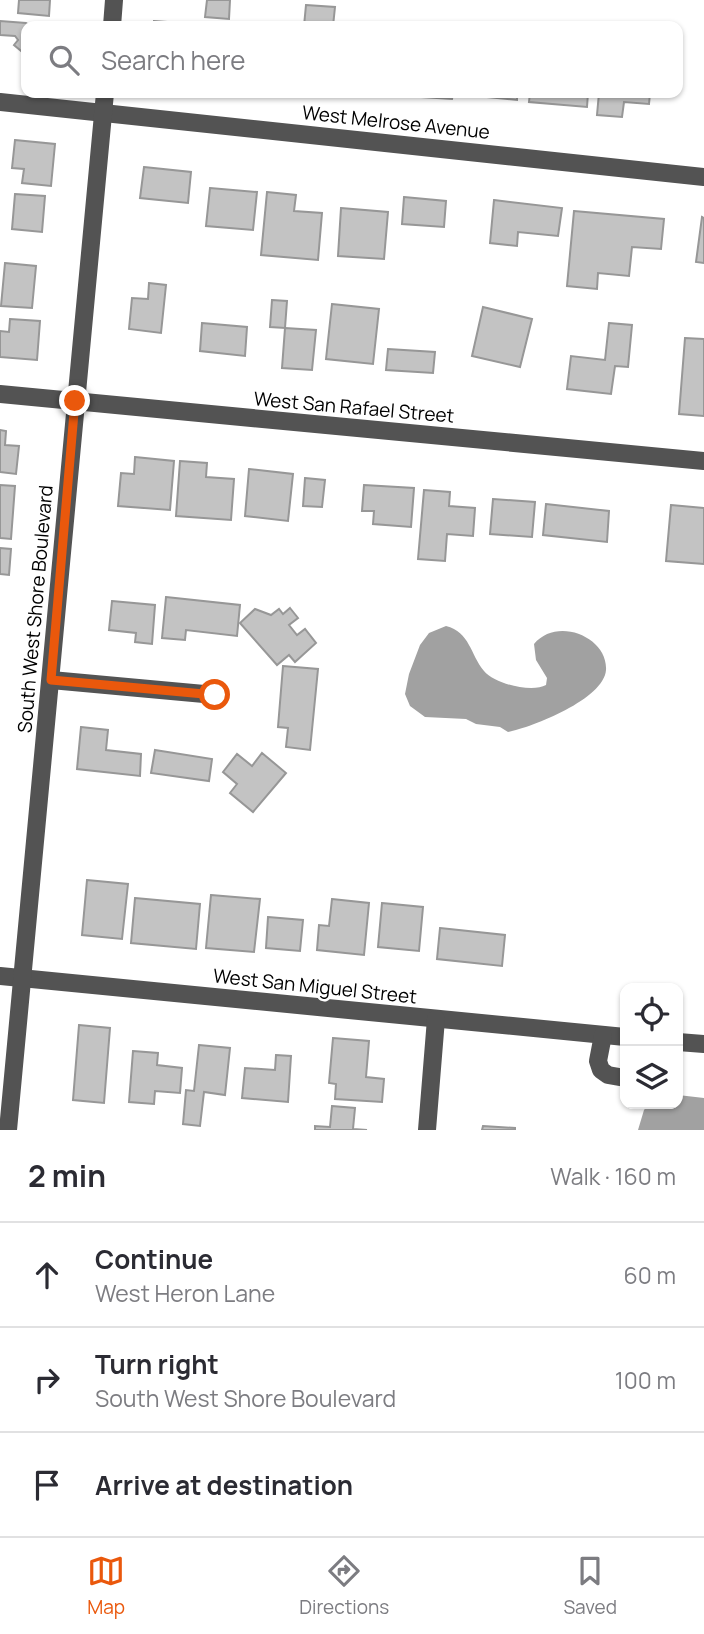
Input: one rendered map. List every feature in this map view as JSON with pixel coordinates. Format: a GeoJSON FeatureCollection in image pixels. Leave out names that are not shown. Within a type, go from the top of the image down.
{"type":"FeatureCollection","features":[{"type":"Feature","properties":{"kind":"street"},"geometry":{"type":"LineString","coordinates":[[112,21],[114,0]]}},
{"type":"Feature","properties":{"kind":"street","name":"South West Shore Boulevard"},"geometry":{"type":"LineString","coordinates":[[8,1130],[104,98]]}},
{"type":"Feature","properties":{"kind":"street","name":"West Melrose Avenue"},"geometry":{"type":"LineString","coordinates":[[0,102],[704,177]]}},
{"type":"Feature","properties":{"kind":"street","name":"West San Rafael Street"},"geometry":{"type":"LineString","coordinates":[[0,394],[704,461]]}},
{"type":"Feature","properties":{"kind":"street"},"geometry":{"type":"LineString","coordinates":[[51,680],[215,695]]}},
{"type":"Feature","properties":{"kind":"street","name":"West San Miguel Street"},"geometry":{"type":"LineString","coordinates":[[0,976],[620,1037]]}},
{"type":"Feature","properties":{"kind":"street"},"geometry":{"type":"LineString","coordinates":[[427,1130],[436,1019]]}},
{"type":"Feature","properties":{"kind":"street"},"geometry":{"type":"LineString","coordinates":[[603,1035],[598,1061],[601,1070],[608,1075],[620,1077]]}},
{"type":"Feature","properties":{"kind":"street"},"geometry":{"type":"LineString","coordinates":[[683,1042],[704,1044]]}},
{"type":"Feature","properties":{"kind":"shaded area"},"geometry":{"type":"Polygon","coordinates":[[[446,626],[465,638],[489,676],[514,686],[532,688],[546,685],[547,678],[536,660],[534,644],[555,632],[567,631],[590,640],[599,648],[606,670],[602,681],[581,701],[549,718],[508,732],[500,727],[476,724],[466,719],[425,717],[410,706],[405,694],[409,674],[420,645],[429,633],[446,626]]]}},
{"type":"Feature","properties":{"kind":"shaded area"},"geometry":{"type":"Polygon","coordinates":[[[683,1096],[704,1098],[704,1130],[638,1130],[644,1110],[683,1109],[683,1096]]]}},
{"type":"Feature","properties":{"kind":"building"},"geometry":{"type":"Polygon","coordinates":[[[19,0],[50,0],[49,16],[18,13],[19,0]]]}},
{"type":"Feature","properties":{"kind":"building"},"geometry":{"type":"Polygon","coordinates":[[[207,0],[230,0],[229,19],[205,17],[207,0]]]}},
{"type":"Feature","properties":{"kind":"building"},"geometry":{"type":"Polygon","coordinates":[[[306,5],[335,7],[334,21],[304,21],[306,5]]]}},
{"type":"Feature","properties":{"kind":"building"},"geometry":{"type":"Polygon","coordinates":[[[0,21],[21,23],[21,51],[14,45],[18,40],[15,36],[0,35],[0,21]]]}},
{"type":"Feature","properties":{"kind":"building"},"geometry":{"type":"Polygon","coordinates":[[[529,98],[588,98],[587,107],[529,102],[529,98]]]}},
{"type":"Feature","properties":{"kind":"building"},"geometry":{"type":"Polygon","coordinates":[[[599,98],[650,98],[649,104],[624,102],[622,117],[597,115],[599,98]]]}},
{"type":"Feature","properties":{"kind":"building"},"geometry":{"type":"Polygon","coordinates":[[[15,140],[55,144],[51,186],[22,183],[24,169],[12,168],[15,140]]]}},
{"type":"Feature","properties":{"kind":"building"},"geometry":{"type":"Polygon","coordinates":[[[144,167],[191,172],[188,203],[140,198],[144,167]]]}},
{"type":"Feature","properties":{"kind":"building"},"geometry":{"type":"Polygon","coordinates":[[[210,188],[257,192],[253,230],[206,226],[210,188]]]}},
{"type":"Feature","properties":{"kind":"building"},"geometry":{"type":"Polygon","coordinates":[[[267,192],[296,195],[294,211],[322,213],[318,260],[261,255],[267,192]]]}},
{"type":"Feature","properties":{"kind":"building"},"geometry":{"type":"Polygon","coordinates":[[[15,194],[45,196],[42,232],[12,229],[15,194]]]}},
{"type":"Feature","properties":{"kind":"building"},"geometry":{"type":"Polygon","coordinates":[[[404,197],[446,201],[444,227],[402,224],[404,197]]]}},
{"type":"Feature","properties":{"kind":"building"},"geometry":{"type":"Polygon","coordinates":[[[494,200],[562,208],[558,236],[518,232],[517,246],[490,243],[494,200]]]}},
{"type":"Feature","properties":{"kind":"building"},"geometry":{"type":"Polygon","coordinates":[[[341,208],[388,212],[384,259],[338,256],[341,208]]]}},
{"type":"Feature","properties":{"kind":"building"},"geometry":{"type":"Polygon","coordinates":[[[574,211],[664,219],[661,249],[632,247],[629,276],[598,273],[597,289],[567,286],[574,211]]]}},
{"type":"Feature","properties":{"kind":"building"},"geometry":{"type":"Polygon","coordinates":[[[702,217],[704,218],[704,263],[696,262],[702,217]]]}},
{"type":"Feature","properties":{"kind":"building"},"geometry":{"type":"Polygon","coordinates":[[[5,263],[36,266],[32,308],[1,306],[5,263]]]}},
{"type":"Feature","properties":{"kind":"building"},"geometry":{"type":"Polygon","coordinates":[[[149,283],[166,285],[161,333],[129,329],[132,298],[148,299],[149,283]]]}},
{"type":"Feature","properties":{"kind":"building"},"geometry":{"type":"Polygon","coordinates":[[[272,300],[287,301],[285,328],[270,327],[272,300]]]}},
{"type":"Feature","properties":{"kind":"building"},"geometry":{"type":"Polygon","coordinates":[[[332,304],[379,309],[373,364],[326,359],[332,304]]]}},
{"type":"Feature","properties":{"kind":"building"},"geometry":{"type":"Polygon","coordinates":[[[483,307],[532,319],[520,367],[472,356],[483,307]]]}},
{"type":"Feature","properties":{"kind":"building"},"geometry":{"type":"Polygon","coordinates":[[[10,319],[40,321],[37,360],[0,357],[0,331],[9,332],[10,319]]]}},
{"type":"Feature","properties":{"kind":"building"},"geometry":{"type":"Polygon","coordinates":[[[202,323],[247,327],[245,356],[200,351],[202,323]]]}},
{"type":"Feature","properties":{"kind":"building"},"geometry":{"type":"Polygon","coordinates":[[[609,323],[632,325],[628,367],[615,366],[611,394],[567,389],[571,356],[605,360],[609,323]]]}},
{"type":"Feature","properties":{"kind":"building"},"geometry":{"type":"Polygon","coordinates":[[[285,328],[316,330],[312,370],[282,368],[285,328]]]}},
{"type":"Feature","properties":{"kind":"building"},"geometry":{"type":"Polygon","coordinates":[[[685,338],[704,339],[704,416],[679,414],[685,338]]]}},
{"type":"Feature","properties":{"kind":"building"},"geometry":{"type":"Polygon","coordinates":[[[388,349],[435,352],[433,373],[386,370],[388,349]]]}},
{"type":"Feature","properties":{"kind":"building"},"geometry":{"type":"Polygon","coordinates":[[[0,430],[6,431],[5,445],[19,446],[16,474],[0,472],[0,430]]]}},
{"type":"Feature","properties":{"kind":"building"},"geometry":{"type":"Polygon","coordinates":[[[135,457],[174,461],[170,510],[118,506],[121,473],[134,474],[135,457]]]}},
{"type":"Feature","properties":{"kind":"building"},"geometry":{"type":"Polygon","coordinates":[[[180,461],[207,463],[206,477],[234,479],[231,520],[176,516],[180,461]]]}},
{"type":"Feature","properties":{"kind":"building"},"geometry":{"type":"Polygon","coordinates":[[[249,469],[293,474],[288,521],[245,516],[249,469]]]}},
{"type":"Feature","properties":{"kind":"building"},"geometry":{"type":"Polygon","coordinates":[[[305,478],[325,480],[322,507],[303,506],[305,478]]]}},
{"type":"Feature","properties":{"kind":"building"},"geometry":{"type":"Polygon","coordinates":[[[0,485],[15,486],[11,539],[0,538],[0,485]]]}},
{"type":"Feature","properties":{"kind":"building"},"geometry":{"type":"Polygon","coordinates":[[[364,485],[414,488],[411,527],[373,524],[374,511],[362,511],[364,485]]]}},
{"type":"Feature","properties":{"kind":"building"},"geometry":{"type":"Polygon","coordinates":[[[424,490],[450,492],[449,506],[475,508],[473,536],[447,534],[445,561],[418,559],[424,490]]]}},
{"type":"Feature","properties":{"kind":"building"},"geometry":{"type":"Polygon","coordinates":[[[493,499],[535,502],[532,537],[490,534],[493,499]]]}},
{"type":"Feature","properties":{"kind":"building"},"geometry":{"type":"Polygon","coordinates":[[[546,504],[609,511],[607,542],[543,535],[546,504]]]}},
{"type":"Feature","properties":{"kind":"building"},"geometry":{"type":"Polygon","coordinates":[[[671,505],[704,508],[704,564],[666,561],[671,505]]]}},
{"type":"Feature","properties":{"kind":"building"},"geometry":{"type":"Polygon","coordinates":[[[0,548],[11,549],[9,575],[0,574],[0,548]]]}},
{"type":"Feature","properties":{"kind":"building"},"geometry":{"type":"Polygon","coordinates":[[[166,597],[240,605],[237,636],[186,630],[185,640],[162,638],[166,597]]]}},
{"type":"Feature","properties":{"kind":"building"},"geometry":{"type":"Polygon","coordinates":[[[112,601],[155,605],[152,644],[135,642],[136,633],[109,630],[112,601]]]}},
{"type":"Feature","properties":{"kind":"building"},"geometry":{"type":"Polygon","coordinates":[[[290,608],[298,618],[289,625],[297,635],[305,629],[316,643],[295,662],[289,655],[277,665],[240,623],[255,609],[271,615],[279,609],[283,614],[290,608]]]}},
{"type":"Feature","properties":{"kind":"building"},"geometry":{"type":"Polygon","coordinates":[[[283,666],[318,669],[310,750],[286,747],[288,728],[278,727],[283,666]]]}},
{"type":"Feature","properties":{"kind":"building"},"geometry":{"type":"Polygon","coordinates":[[[81,727],[108,730],[106,750],[141,754],[140,776],[77,769],[81,727]]]}},
{"type":"Feature","properties":{"kind":"building"},"geometry":{"type":"Polygon","coordinates":[[[155,750],[212,759],[209,781],[151,773],[155,750]]]}},
{"type":"Feature","properties":{"kind":"building"},"geometry":{"type":"Polygon","coordinates":[[[262,753],[286,773],[253,812],[230,793],[237,784],[223,772],[237,754],[252,766],[262,753]]]}},
{"type":"Feature","properties":{"kind":"building"},"geometry":{"type":"Polygon","coordinates":[[[87,880],[128,884],[122,939],[82,935],[87,880]]]}},
{"type":"Feature","properties":{"kind":"building"},"geometry":{"type":"Polygon","coordinates":[[[211,895],[260,899],[254,952],[206,948],[211,895]]]}},
{"type":"Feature","properties":{"kind":"building"},"geometry":{"type":"Polygon","coordinates":[[[135,898],[200,904],[196,949],[131,943],[135,898]]]}},
{"type":"Feature","properties":{"kind":"building"},"geometry":{"type":"Polygon","coordinates":[[[332,899],[369,903],[364,955],[317,950],[319,925],[329,926],[332,899]]]}},
{"type":"Feature","properties":{"kind":"building"},"geometry":{"type":"Polygon","coordinates":[[[382,903],[423,907],[419,951],[378,947],[382,903]]]}},
{"type":"Feature","properties":{"kind":"building"},"geometry":{"type":"Polygon","coordinates":[[[268,917],[303,920],[300,951],[266,948],[268,917]]]}},
{"type":"Feature","properties":{"kind":"building"},"geometry":{"type":"Polygon","coordinates":[[[440,928],[505,935],[502,966],[437,959],[440,928]]]}},
{"type":"Feature","properties":{"kind":"building"},"geometry":{"type":"Polygon","coordinates":[[[79,1025],[110,1028],[104,1103],[73,1100],[79,1025]]]}},
{"type":"Feature","properties":{"kind":"building"},"geometry":{"type":"Polygon","coordinates":[[[333,1038],[369,1041],[366,1077],[384,1079],[382,1102],[335,1099],[336,1084],[329,1083],[333,1038]]]}},
{"type":"Feature","properties":{"kind":"building"},"geometry":{"type":"Polygon","coordinates":[[[199,1045],[230,1048],[225,1095],[204,1092],[200,1126],[183,1124],[186,1090],[194,1091],[199,1045]]]}},
{"type":"Feature","properties":{"kind":"building"},"geometry":{"type":"Polygon","coordinates":[[[133,1051],[158,1053],[157,1065],[182,1068],[180,1093],[155,1091],[154,1104],[129,1102],[133,1051]]]}},
{"type":"Feature","properties":{"kind":"building"},"geometry":{"type":"Polygon","coordinates":[[[276,1055],[291,1056],[288,1102],[242,1098],[245,1068],[275,1070],[276,1055]]]}},
{"type":"Feature","properties":{"kind":"building"},"geometry":{"type":"Polygon","coordinates":[[[332,1106],[355,1108],[353,1129],[367,1130],[315,1130],[315,1126],[330,1127],[332,1106]]]}},
{"type":"Feature","properties":{"kind":"building"},"geometry":{"type":"Polygon","coordinates":[[[483,1126],[515,1128],[515,1130],[482,1130],[483,1126]]]}},
{"type":"Feature","properties":{"kind":"route"},"geometry":{"type":"LineString","coordinates":[[75,401],[51,680],[215,695]]}}]}
